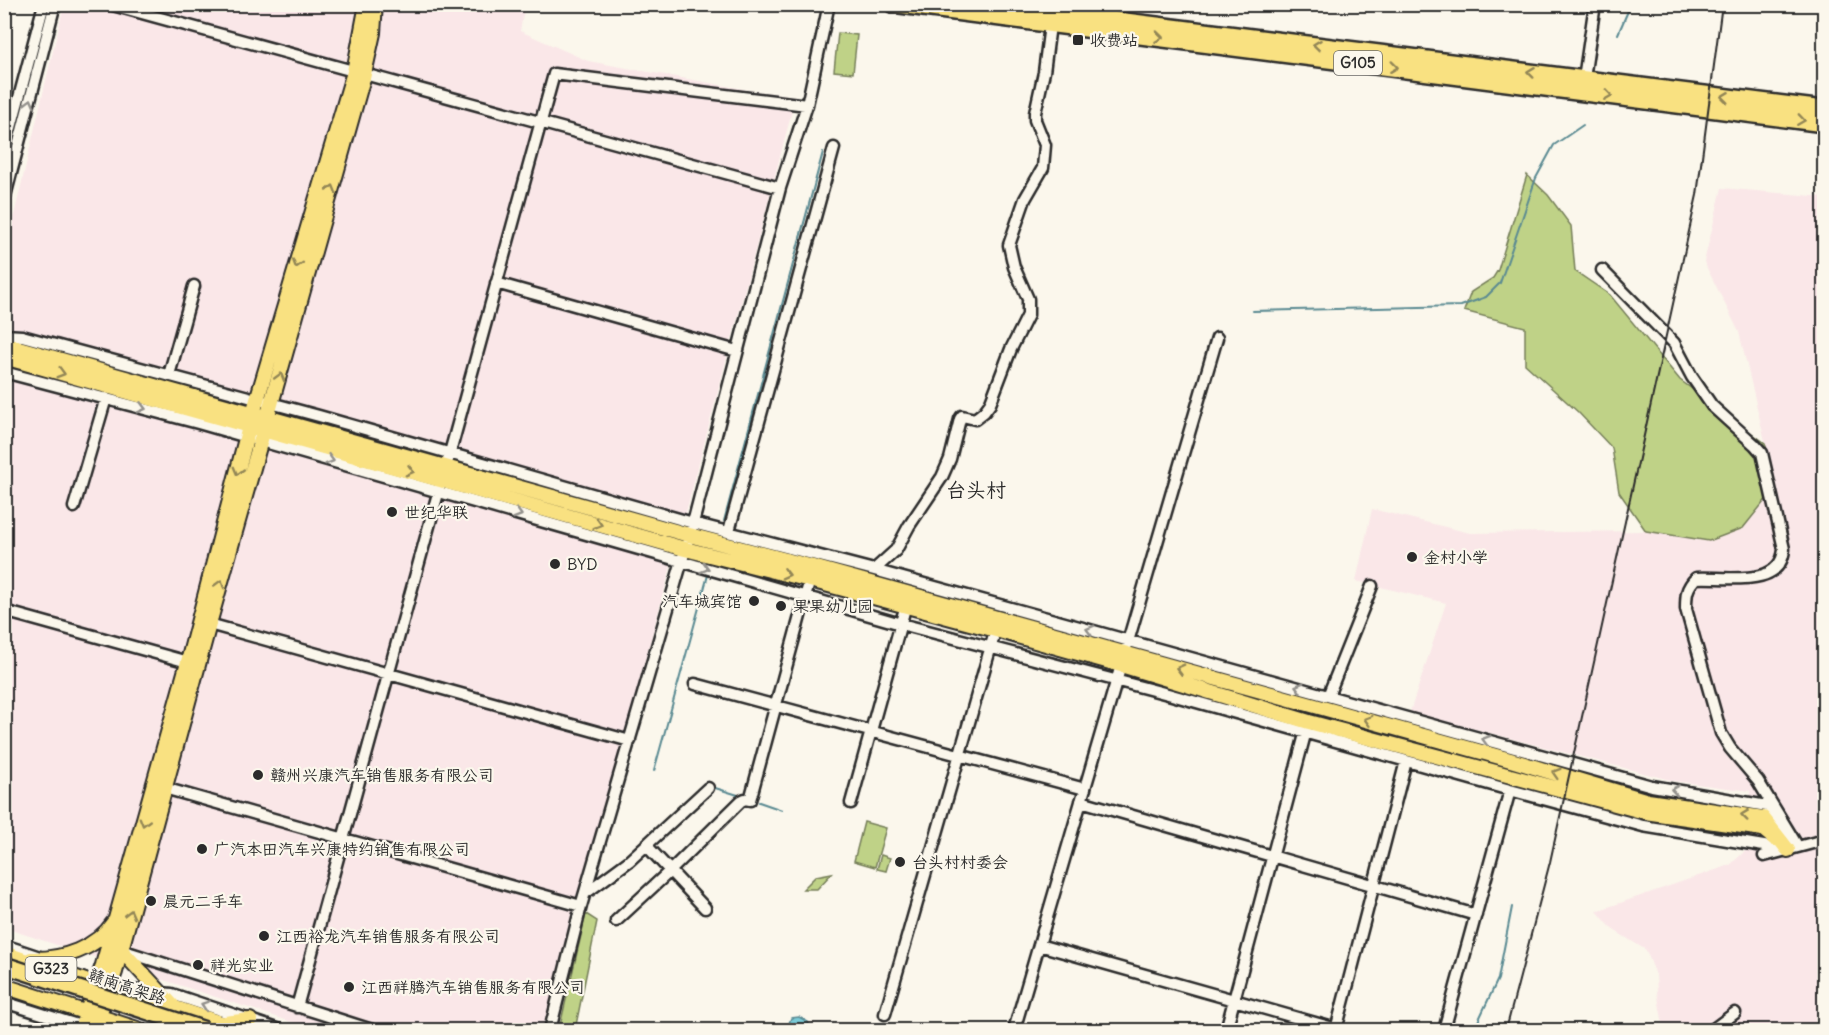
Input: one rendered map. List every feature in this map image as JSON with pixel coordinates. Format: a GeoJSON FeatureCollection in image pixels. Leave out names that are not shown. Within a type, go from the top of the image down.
{"type":"FeatureCollection","features":[{"type":"Feature","properties":{"kind":"highway","name":"G105"},"geometry":{"type":"LineString","coordinates":[[892,4],[1050,25],[1824,110]]}},
{"type":"Feature","properties":{"kind":"highway","name":"G105"},"geometry":{"type":"LineString","coordinates":[[991,4],[1111,12],[1824,124]]}},
{"type":"Feature","properties":{"kind":"highway","name":"赣南高架路"},"geometry":{"type":"LineString","coordinates":[[6,954],[212,1027]]}},
{"type":"Feature","properties":{"kind":"highway","name":"赣南高架路"},"geometry":{"type":"LineString","coordinates":[[4,976],[173,1030]]}},
{"type":"Feature","properties":{"kind":"main road"},"geometry":{"type":"LineString","coordinates":[[193,663],[209,624],[263,436],[359,73],[367,4]]}},
{"type":"Feature","properties":{"kind":"main road"},"geometry":{"type":"LineString","coordinates":[[103,987],[121,950],[159,787],[193,663],[255,406],[373,33],[375,4]]}},
{"type":"Feature","properties":{"kind":"main road"},"geometry":{"type":"LineString","coordinates":[[4,344],[270,410],[444,473],[683,555],[813,567]]}},
{"type":"Feature","properties":{"kind":"main road"},"geometry":{"type":"LineString","coordinates":[[4,357],[263,436],[444,473],[691,529],[813,567],[1514,761],[1648,801],[1763,818],[1793,848]]}},
{"type":"Feature","properties":{"kind":"main road"},"geometry":{"type":"LineString","coordinates":[[1124,653],[1307,728],[1645,812],[1763,829],[1793,848]]}},
{"type":"Feature","properties":{"kind":"main road"},"geometry":{"type":"LineString","coordinates":[[91,1023],[103,987],[116,921],[159,787]]}},
{"type":"Feature","properties":{"kind":"main road"},"geometry":{"type":"LineString","coordinates":[[6,954],[30,959],[61,957],[81,950],[110,929],[116,921]]}},
{"type":"Feature","properties":{"kind":"main road"},"geometry":{"type":"LineString","coordinates":[[121,950],[175,1008]]}},
{"type":"Feature","properties":{"kind":"main road","name":"G323"},"geometry":{"type":"LineString","coordinates":[[6,954],[103,987],[175,1008],[212,1027],[245,1025]]}},
{"type":"Feature","properties":{"kind":"main road","name":"G323"},"geometry":{"type":"LineString","coordinates":[[4,986],[91,1023],[140,1030]]}},
{"type":"Feature","properties":{"kind":"street"},"geometry":{"type":"LineString","coordinates":[[4,154],[44,4]]}},
{"type":"Feature","properties":{"kind":"street"},"geometry":{"type":"LineString","coordinates":[[4,200],[55,4]]}},
{"type":"Feature","properties":{"kind":"street"},"geometry":{"type":"LineString","coordinates":[[109,4],[780,188]]}},
{"type":"Feature","properties":{"kind":"street"},"geometry":{"type":"LineString","coordinates":[[550,1030],[581,906],[587,892],[691,529],[780,188],[807,105],[829,4]]}},
{"type":"Feature","properties":{"kind":"street"},"geometry":{"type":"LineString","coordinates":[[1583,85],[1595,4]]}},
{"type":"Feature","properties":{"kind":"street"},"geometry":{"type":"LineString","coordinates":[[874,570],[896,550],[942,477],[950,459],[962,416],[975,418],[980,416],[990,404],[1005,362],[1028,315],[1028,299],[1014,267],[1009,245],[1025,199],[1043,168],[1045,145],[1035,120],[1035,113],[1044,72],[1050,25]]}},
{"type":"Feature","properties":{"kind":"street"},"geometry":{"type":"LineString","coordinates":[[297,1006],[554,74],[807,105]]}},
{"type":"Feature","properties":{"kind":"street"},"geometry":{"type":"LineString","coordinates":[[729,531],[834,148]]}},
{"type":"Feature","properties":{"kind":"street"},"geometry":{"type":"LineString","coordinates":[[1602,270],[1674,343],[1692,378],[1712,406],[1762,453],[1784,549],[1783,560],[1773,572],[1756,577],[1696,578],[1685,592],[1686,609],[1721,733],[1730,748],[1758,781],[1793,848]]}},
{"type":"Feature","properties":{"kind":"street"},"geometry":{"type":"LineString","coordinates":[[496,284],[737,351]]}},
{"type":"Feature","properties":{"kind":"street"},"geometry":{"type":"LineString","coordinates":[[169,375],[194,286]]}},
{"type":"Feature","properties":{"kind":"street"},"geometry":{"type":"LineString","coordinates":[[4,335],[22,336],[169,375],[255,406]]}},
{"type":"Feature","properties":{"kind":"street"},"geometry":{"type":"LineString","coordinates":[[1014,1030],[1217,338]]}},
{"type":"Feature","properties":{"kind":"street"},"geometry":{"type":"LineString","coordinates":[[4,372],[248,432]]}},
{"type":"Feature","properties":{"kind":"street"},"geometry":{"type":"LineString","coordinates":[[74,507],[106,398]]}},
{"type":"Feature","properties":{"kind":"street"},"geometry":{"type":"LineString","coordinates":[[691,529],[729,531],[813,567],[874,570],[909,594],[1124,653],[1328,696],[1652,786],[1767,806],[1793,848]]}},
{"type":"Feature","properties":{"kind":"street"},"geometry":{"type":"LineString","coordinates":[[683,555],[805,597],[1116,681],[1307,728],[1407,761],[1643,826],[1793,848]]}},
{"type":"Feature","properties":{"kind":"street"},"geometry":{"type":"LineString","coordinates":[[616,921],[741,801],[750,801],[813,567]]}},
{"type":"Feature","properties":{"kind":"street"},"geometry":{"type":"LineString","coordinates":[[1328,696],[1372,586]]}},
{"type":"Feature","properties":{"kind":"street"},"geometry":{"type":"LineString","coordinates":[[851,803],[909,594]]}},
{"type":"Feature","properties":{"kind":"street"},"geometry":{"type":"LineString","coordinates":[[4,611],[193,663]]}},
{"type":"Feature","properties":{"kind":"street"},"geometry":{"type":"LineString","coordinates":[[885,1014],[999,618]]}},
{"type":"Feature","properties":{"kind":"street"},"geometry":{"type":"LineString","coordinates":[[209,624],[630,741]]}},
{"type":"Feature","properties":{"kind":"street"},"geometry":{"type":"LineString","coordinates":[[695,684],[1085,789]]}},
{"type":"Feature","properties":{"kind":"street"},"geometry":{"type":"LineString","coordinates":[[1226,1030],[1307,728]]}},
{"type":"Feature","properties":{"kind":"street"},"geometry":{"type":"LineString","coordinates":[[1039,945],[1338,1030],[1407,761]]}},
{"type":"Feature","properties":{"kind":"street"},"geometry":{"type":"LineString","coordinates":[[159,787],[581,906]]}},
{"type":"Feature","properties":{"kind":"street"},"geometry":{"type":"LineString","coordinates":[[587,892],[629,861],[708,788]]}},
{"type":"Feature","properties":{"kind":"street"},"geometry":{"type":"LineString","coordinates":[[1444,1030],[1510,790]]}},
{"type":"Feature","properties":{"kind":"street"},"geometry":{"type":"LineString","coordinates":[[1081,801],[1476,915]]}},
{"type":"Feature","properties":{"kind":"street"},"geometry":{"type":"LineString","coordinates":[[1764,856],[1824,840]]}},
{"type":"Feature","properties":{"kind":"street"},"geometry":{"type":"LineString","coordinates":[[646,845],[705,908]]}},
{"type":"Feature","properties":{"kind":"street"},"geometry":{"type":"LineString","coordinates":[[121,950],[372,1030]]}},
{"type":"Feature","properties":{"kind":"street"},"geometry":{"type":"LineString","coordinates":[[45,959],[103,987],[172,994],[245,1025],[280,1030]]}},
{"type":"Feature","properties":{"kind":"street"},"geometry":{"type":"LineString","coordinates":[[4,1002],[91,1023]]}},
{"type":"Feature","properties":{"kind":"street"},"geometry":{"type":"LineString","coordinates":[[1712,1030],[1735,1013]]}},
{"type":"Feature","properties":{"kind":"shaded area"},"geometry":{"type":"Polygon","coordinates":[[[204,4],[227,8],[228,4],[525,5],[520,31],[588,61],[754,91],[796,96],[689,501],[543,1030],[316,1030],[5,928],[5,253],[64,5],[204,4]]]}},
{"type":"Feature","properties":{"kind":"shaded area"},"geometry":{"type":"Polygon","coordinates":[[[1722,188],[1824,197],[1824,1030],[1664,1030],[1656,975],[1646,950],[1612,929],[1597,911],[1730,865],[1745,851],[1750,791],[1674,781],[1410,712],[1446,603],[1356,581],[1372,509],[1470,533],[1646,531],[1709,541],[1743,528],[1776,487],[1739,332],[1704,262],[1722,188]]]}},
{"type":"Feature","properties":{"kind":"green space"},"geometry":{"type":"Polygon","coordinates":[[[838,33],[857,35],[853,73],[834,71],[838,33]]]}},
{"type":"Feature","properties":{"kind":"green space"},"geometry":{"type":"Polygon","coordinates":[[[1527,175],[1548,195],[1571,226],[1575,271],[1610,295],[1680,380],[1765,443],[1776,487],[1743,528],[1709,541],[1646,531],[1619,492],[1612,448],[1578,412],[1525,364],[1525,327],[1464,311],[1471,292],[1493,278],[1498,270],[1527,175]]]}},
{"type":"Feature","properties":{"kind":"green space"},"geometry":{"type":"Polygon","coordinates":[[[864,822],[886,828],[875,867],[854,861],[864,822]]]}},
{"type":"Feature","properties":{"kind":"green space"},"geometry":{"type":"Polygon","coordinates":[[[881,855],[890,858],[886,871],[877,869],[881,855]]]}},
{"type":"Feature","properties":{"kind":"green space"},"geometry":{"type":"Polygon","coordinates":[[[832,873],[817,889],[803,889],[816,876],[832,873]]]}},
{"type":"Feature","properties":{"kind":"green space"},"geometry":{"type":"Polygon","coordinates":[[[586,914],[597,921],[575,1030],[559,1030],[586,914]]]}},
{"type":"Feature","properties":{"kind":"water"},"geometry":{"type":"Polygon","coordinates":[[[799,1017],[808,1022],[812,1030],[790,1030],[788,1026],[791,1018],[799,1017]]]}},
{"type":"Feature","properties":{"kind":"waterway"},"geometry":{"type":"LineString","coordinates":[[1618,34],[1631,4]]}},
{"type":"Feature","properties":{"kind":"waterway"},"geometry":{"type":"LineString","coordinates":[[1253,311],[1461,306],[1486,297],[1500,283],[1536,178],[1554,145],[1583,125]]}},
{"type":"Feature","properties":{"kind":"waterway"},"geometry":{"type":"LineString","coordinates":[[724,521],[823,152]]}},
{"type":"Feature","properties":{"kind":"waterway"},"geometry":{"type":"LineString","coordinates":[[654,771],[708,575]]}},
{"type":"Feature","properties":{"kind":"waterway"},"geometry":{"type":"LineString","coordinates":[[712,787],[738,795]]}},
{"type":"Feature","properties":{"kind":"waterway"},"geometry":{"type":"LineString","coordinates":[[759,802],[782,810]]}},
{"type":"Feature","properties":{"kind":"waterway"},"geometry":{"type":"LineString","coordinates":[[1474,1030],[1498,979],[1512,907]]}},
{"type":"Feature","properties":{"kind":"railway"},"geometry":{"type":"LineString","coordinates":[[1506,1030],[1550,862],[1697,195],[1722,4]]}},
{"type":"Feature","properties":{"kind":"place","name":"收费站"},"geometry":{"type":"Point","coordinates":[1078,40]}},
{"type":"Feature","properties":{"kind":"place","name":"世纪华联"},"geometry":{"type":"Point","coordinates":[392,512]}},
{"type":"Feature","properties":{"kind":"place","name":"金村小学"},"geometry":{"type":"Point","coordinates":[1412,557]}},
{"type":"Feature","properties":{"kind":"place","name":"BYD"},"geometry":{"type":"Point","coordinates":[555,564]}},
{"type":"Feature","properties":{"kind":"place","name":"汽车城宾馆"},"geometry":{"type":"Point","coordinates":[754,601]}},
{"type":"Feature","properties":{"kind":"place","name":"果果幼儿园"},"geometry":{"type":"Point","coordinates":[781,606]}},
{"type":"Feature","properties":{"kind":"place","name":"赣州兴康汽车销售服务有限公司"},"geometry":{"type":"Point","coordinates":[258,775]}},
{"type":"Feature","properties":{"kind":"place","name":"广汽本田汽车兴康特约销售有限公司"},"geometry":{"type":"Point","coordinates":[202,849]}},
{"type":"Feature","properties":{"kind":"place","name":"台头村村委会"},"geometry":{"type":"Point","coordinates":[900,862]}},
{"type":"Feature","properties":{"kind":"place","name":"晨元二手车"},"geometry":{"type":"Point","coordinates":[151,901]}},
{"type":"Feature","properties":{"kind":"place","name":"江西裕龙汽车销售服务有限公司"},"geometry":{"type":"Point","coordinates":[264,936]}},
{"type":"Feature","properties":{"kind":"place","name":"祥光实业"},"geometry":{"type":"Point","coordinates":[198,965]}},
{"type":"Feature","properties":{"kind":"place","name":"江西祥腾汽车销售服务有限公司"},"geometry":{"type":"Point","coordinates":[349,987]}},
{"type":"Feature","properties":{"kind":"district","name":"台头村"},"geometry":{"type":"Point","coordinates":[976,490]}}]}
